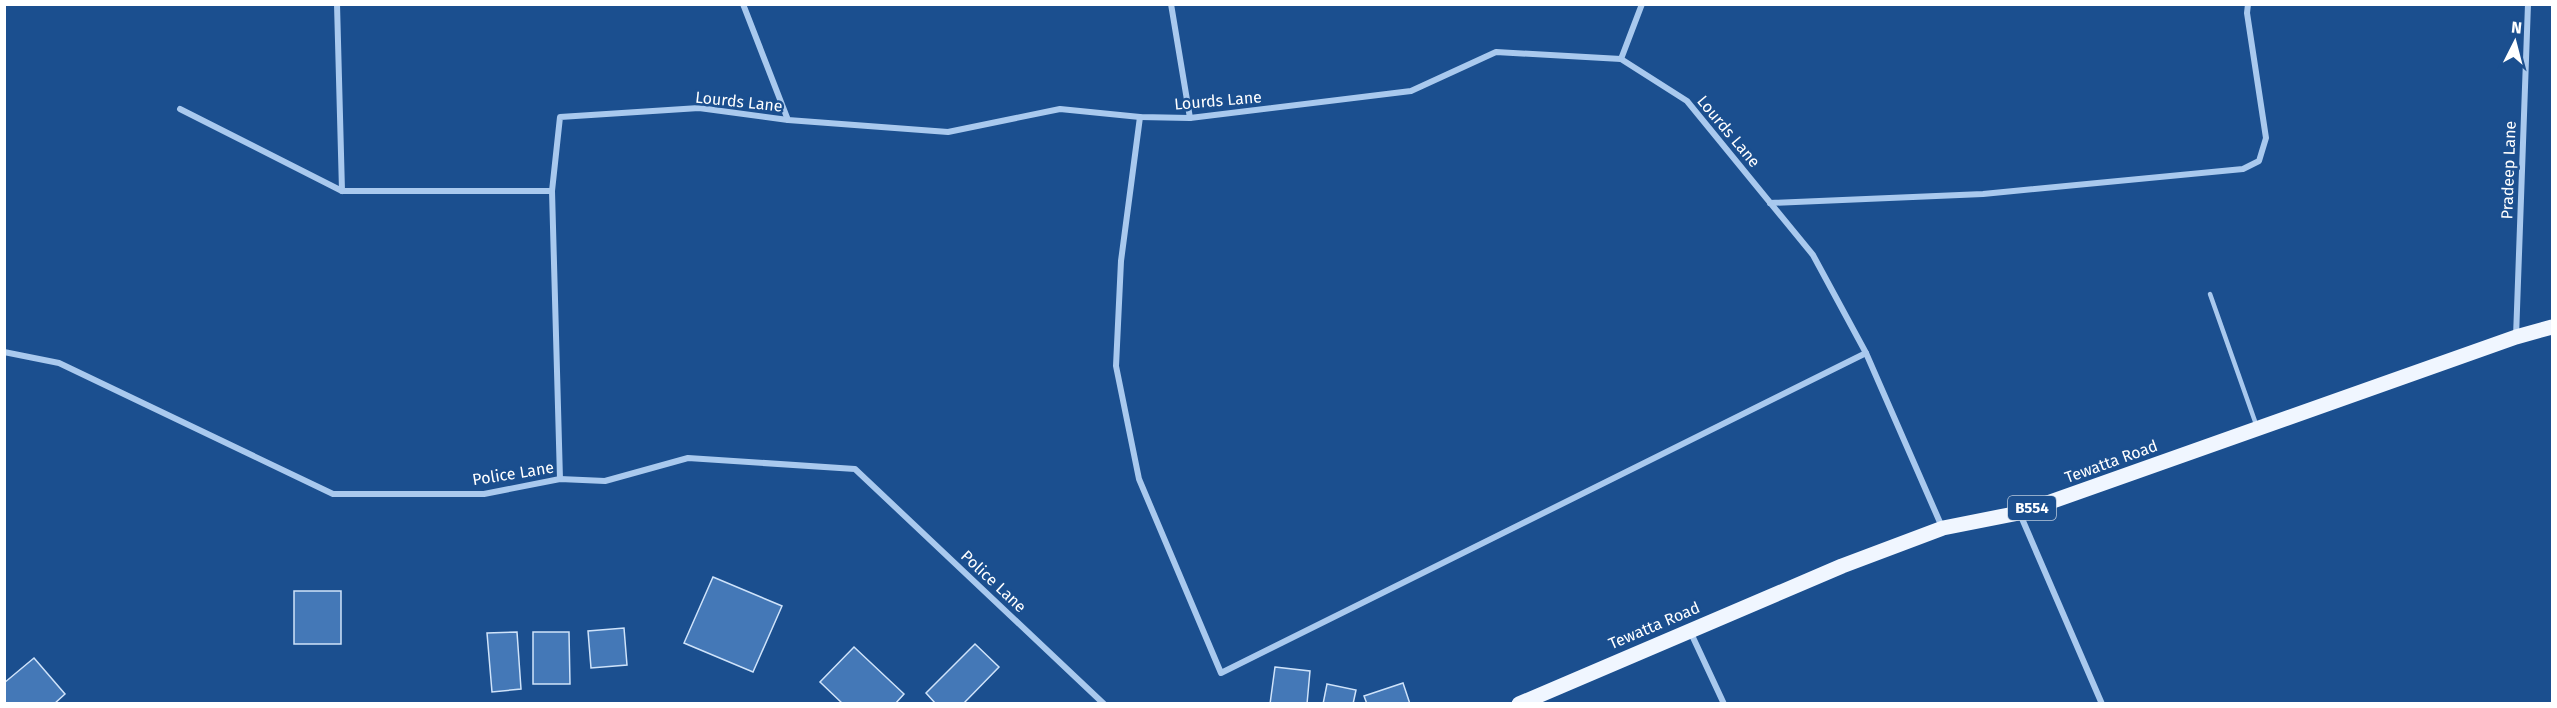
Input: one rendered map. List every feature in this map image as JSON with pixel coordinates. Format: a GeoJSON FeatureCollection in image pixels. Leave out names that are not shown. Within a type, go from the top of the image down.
{"type":"FeatureCollection","features":[{"type":"Feature","properties":{"kind":"main road","name":"Tewatta Road"},"geometry":{"type":"LineString","coordinates":[[1528,701],[1842,566],[1943,528],[2019,513],[2257,427],[2516,337],[2553,327]]}},
{"type":"Feature","properties":{"kind":"street"},"geometry":{"type":"LineString","coordinates":[[336,4],[342,191]]}},
{"type":"Feature","properties":{"kind":"street"},"geometry":{"type":"LineString","coordinates":[[743,4],[788,120]]}},
{"type":"Feature","properties":{"kind":"street"},"geometry":{"type":"LineString","coordinates":[[1171,4],[1190,118]]}},
{"type":"Feature","properties":{"kind":"street"},"geometry":{"type":"LineString","coordinates":[[1621,59],[1642,4]]}},
{"type":"Feature","properties":{"kind":"street"},"geometry":{"type":"LineString","coordinates":[[1770,203],[1983,194],[2243,169],[2259,161],[2266,138],[2247,13],[2248,4]]}},
{"type":"Feature","properties":{"kind":"street","name":"Pradeep Lane"},"geometry":{"type":"LineString","coordinates":[[2516,337],[2528,4]]}},
{"type":"Feature","properties":{"kind":"street","name":"Lourds Lane"},"geometry":{"type":"LineString","coordinates":[[560,479],[552,191],[560,117],[699,108],[788,120],[948,132],[1060,109],[1140,117],[1190,118],[1411,91],[1496,52],[1621,59],[1687,101],[1813,255],[1866,353],[1943,528]]}},
{"type":"Feature","properties":{"kind":"street"},"geometry":{"type":"LineString","coordinates":[[180,109],[342,191],[552,191]]}},
{"type":"Feature","properties":{"kind":"street"},"geometry":{"type":"LineString","coordinates":[[1140,117],[1121,261],[1116,366],[1139,479],[1221,673],[1866,353]]}},
{"type":"Feature","properties":{"kind":"street","name":"Police Lane"},"geometry":{"type":"LineString","coordinates":[[4,352],[59,363],[333,494],[484,494],[560,479],[605,481],[688,458],[855,469],[1104,704]]}},
{"type":"Feature","properties":{"kind":"street"},"geometry":{"type":"LineString","coordinates":[[2019,513],[2102,704]]}},
{"type":"Feature","properties":{"kind":"street"},"geometry":{"type":"LineString","coordinates":[[1690,630],[1724,704]]}},
{"type":"Feature","properties":{"kind":"lane"},"geometry":{"type":"LineString","coordinates":[[2210,294],[2257,427]]}},
{"type":"Feature","properties":{"kind":"building"},"geometry":{"type":"Polygon","coordinates":[[[713,577],[782,606],[753,672],[684,643],[713,577]]]}},
{"type":"Feature","properties":{"kind":"building"},"geometry":{"type":"Polygon","coordinates":[[[294,591],[341,591],[341,644],[294,644],[294,591]]]}},
{"type":"Feature","properties":{"kind":"building"},"geometry":{"type":"Polygon","coordinates":[[[624,628],[627,665],[591,668],[588,631],[624,628]]]}},
{"type":"Feature","properties":{"kind":"building"},"geometry":{"type":"Polygon","coordinates":[[[517,632],[521,689],[492,692],[487,633],[517,632]]]}},
{"type":"Feature","properties":{"kind":"building"},"geometry":{"type":"Polygon","coordinates":[[[533,632],[569,632],[570,684],[533,684],[533,632]]]}},
{"type":"Feature","properties":{"kind":"building"},"geometry":{"type":"Polygon","coordinates":[[[975,644],[999,667],[963,704],[936,704],[926,693],[975,644]]]}},
{"type":"Feature","properties":{"kind":"building"},"geometry":{"type":"Polygon","coordinates":[[[854,647],[904,694],[895,704],[843,704],[820,682],[854,647]]]}},
{"type":"Feature","properties":{"kind":"building"},"geometry":{"type":"Polygon","coordinates":[[[34,658],[65,694],[54,704],[4,704],[4,683],[34,658]]]}},
{"type":"Feature","properties":{"kind":"building"},"geometry":{"type":"Polygon","coordinates":[[[1275,667],[1310,671],[1307,704],[1270,704],[1275,667]]]}},
{"type":"Feature","properties":{"kind":"building"},"geometry":{"type":"Polygon","coordinates":[[[1403,683],[1410,704],[1367,704],[1364,696],[1403,683]]]}},
{"type":"Feature","properties":{"kind":"building"},"geometry":{"type":"Polygon","coordinates":[[[1327,684],[1356,690],[1353,704],[1323,704],[1327,684]]]}}]}
